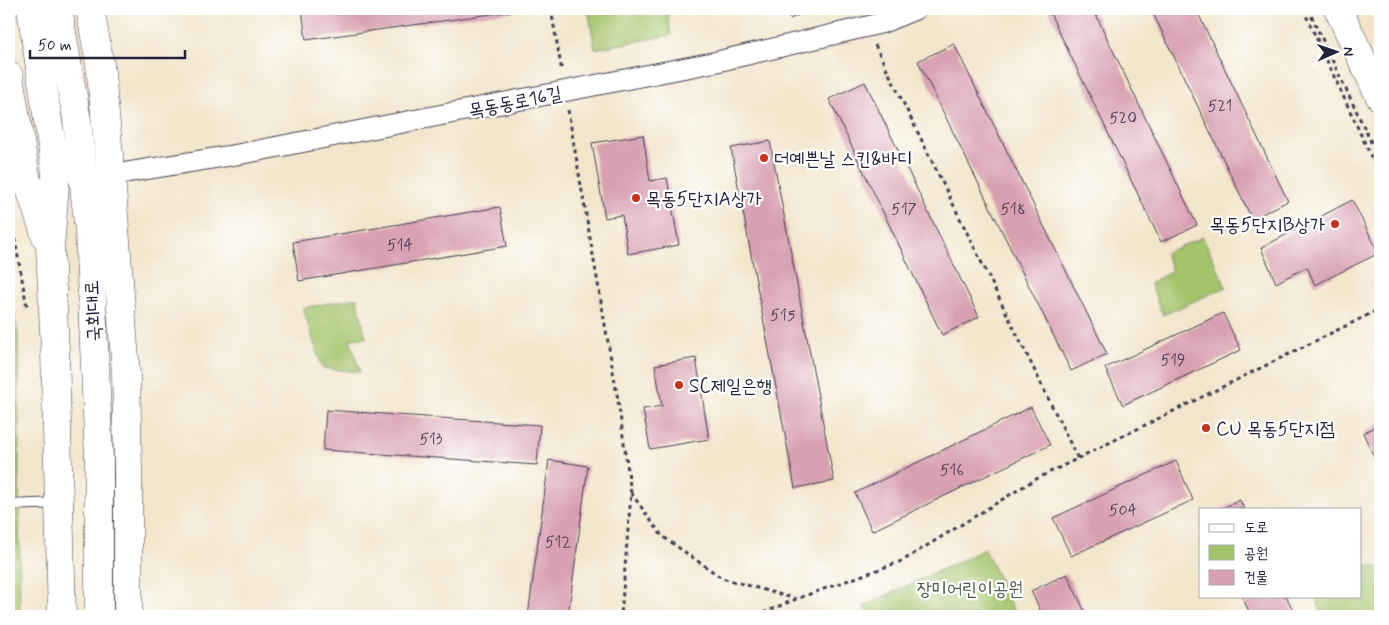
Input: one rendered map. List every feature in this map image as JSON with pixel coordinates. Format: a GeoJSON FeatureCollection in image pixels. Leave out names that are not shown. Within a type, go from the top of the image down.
{"type":"FeatureCollection","features":[{"type":"Feature","properties":{"kind":"main road","name":"국회대로"},"geometry":{"type":"LineString","coordinates":[[31,9],[56,173],[50,248],[60,503],[62,616]]}},
{"type":"Feature","properties":{"kind":"main road","name":"국회대로"},"geometry":{"type":"LineString","coordinates":[[58,9],[77,120],[89,232],[99,459],[100,616]]}},
{"type":"Feature","properties":{"kind":"main road"},"geometry":{"type":"LineString","coordinates":[[90,9],[100,64],[111,175],[126,374],[128,616]]}},
{"type":"Feature","properties":{"kind":"main road"},"geometry":{"type":"LineString","coordinates":[[1338,9],[1380,97]]}},
{"type":"Feature","properties":{"kind":"main road"},"geometry":{"type":"LineString","coordinates":[[9,76],[26,177],[50,248]]}},
{"type":"Feature","properties":{"kind":"street","name":"목동동로16길"},"geometry":{"type":"LineString","coordinates":[[111,175],[240,154],[714,62],[882,23],[916,9]]}},
{"type":"Feature","properties":{"kind":"lane"},"geometry":{"type":"LineString","coordinates":[[9,505],[60,503]]}},
{"type":"Feature","properties":{"kind":"path"},"geometry":{"type":"LineString","coordinates":[[551,9],[618,400],[631,493],[621,616]]}},
{"type":"Feature","properties":{"kind":"path"},"geometry":{"type":"LineString","coordinates":[[1303,9],[1380,176]]}},
{"type":"Feature","properties":{"kind":"path"},"geometry":{"type":"LineString","coordinates":[[1308,9],[1380,161]]}},
{"type":"Feature","properties":{"kind":"path"},"geometry":{"type":"LineString","coordinates":[[866,27],[1078,459]]}},
{"type":"Feature","properties":{"kind":"path"},"geometry":{"type":"LineString","coordinates":[[756,616],[796,599],[902,561],[1034,480],[1380,309]]}},
{"type":"Feature","properties":{"kind":"path"},"geometry":{"type":"LineString","coordinates":[[631,493],[662,536],[722,578],[796,599]]}},
{"type":"Feature","properties":{"kind":"green space"},"geometry":{"type":"Polygon","coordinates":[[[588,9],[667,9],[671,35],[595,49],[588,9]]]}},
{"type":"Feature","properties":{"kind":"green space"},"geometry":{"type":"Polygon","coordinates":[[[1203,237],[1226,287],[1163,315],[1150,283],[1172,271],[1165,253],[1203,237]]]}},
{"type":"Feature","properties":{"kind":"green space"},"geometry":{"type":"Polygon","coordinates":[[[9,281],[18,336],[20,616],[9,616],[9,281]]]}},
{"type":"Feature","properties":{"kind":"green space"},"geometry":{"type":"Polygon","coordinates":[[[357,298],[366,338],[350,339],[360,372],[322,368],[303,308],[357,298]]]}},
{"type":"Feature","properties":{"kind":"green space","name":"장미어린이공원"},"geometry":{"type":"Polygon","coordinates":[[[985,549],[1016,616],[868,616],[864,606],[985,549]]]}},
{"type":"Feature","properties":{"kind":"green space"},"geometry":{"type":"Polygon","coordinates":[[[1362,564],[1380,568],[1380,615],[1323,616],[1316,598],[1362,598],[1362,564]]]}},
{"type":"Feature","properties":{"kind":"building"},"geometry":{"type":"Polygon","coordinates":[[[302,9],[520,9],[520,10],[306,40],[302,9]]]}},
{"type":"Feature","properties":{"kind":"building"},"geometry":{"type":"Polygon","coordinates":[[[785,9],[812,9],[790,19],[785,9]]]}},
{"type":"Feature","properties":{"kind":"building"},"geometry":{"type":"Polygon","coordinates":[[[1048,9],[1093,9],[1197,225],[1161,242],[1048,9]]]}},
{"type":"Feature","properties":{"kind":"building"},"geometry":{"type":"Polygon","coordinates":[[[1151,9],[1196,9],[1288,201],[1252,219],[1151,9]]]}},
{"type":"Feature","properties":{"kind":"building"},"geometry":{"type":"Polygon","coordinates":[[[954,44],[1107,354],[1071,371],[918,61],[954,44]]]}},
{"type":"Feature","properties":{"kind":"building"},"geometry":{"type":"Polygon","coordinates":[[[865,82],[979,317],[942,335],[829,99],[865,82]]]}},
{"type":"Feature","properties":{"kind":"building","name":"목동5단지A상가"},"geometry":{"type":"Polygon","coordinates":[[[643,135],[650,181],[667,178],[679,245],[628,254],[622,215],[605,218],[592,143],[643,135]]]}},
{"type":"Feature","properties":{"kind":"building"},"geometry":{"type":"Polygon","coordinates":[[[770,141],[834,481],[795,488],[731,148],[770,141]]]}},
{"type":"Feature","properties":{"kind":"building","name":"목동5단지B상가"},"geometry":{"type":"Polygon","coordinates":[[[1352,200],[1379,253],[1315,285],[1307,267],[1276,283],[1261,248],[1352,200]]]}},
{"type":"Feature","properties":{"kind":"building"},"geometry":{"type":"Polygon","coordinates":[[[500,207],[507,246],[299,281],[293,242],[500,207]]]}},
{"type":"Feature","properties":{"kind":"building"},"geometry":{"type":"Polygon","coordinates":[[[1223,313],[1241,350],[1123,405],[1105,368],[1223,313]]]}},
{"type":"Feature","properties":{"kind":"building","name":"SC제일은행"},"geometry":{"type":"Polygon","coordinates":[[[696,358],[709,439],[650,449],[643,409],[662,406],[655,365],[696,358]]]}},
{"type":"Feature","properties":{"kind":"building"},"geometry":{"type":"Polygon","coordinates":[[[1031,407],[1050,445],[872,531],[855,493],[1031,407]]]}},
{"type":"Feature","properties":{"kind":"building"},"geometry":{"type":"Polygon","coordinates":[[[326,410],[540,425],[537,465],[323,450],[326,410]]]}},
{"type":"Feature","properties":{"kind":"building"},"geometry":{"type":"Polygon","coordinates":[[[1380,424],[1380,470],[1363,433],[1380,424]]]}},
{"type":"Feature","properties":{"kind":"building"},"geometry":{"type":"Polygon","coordinates":[[[549,460],[588,466],[568,616],[528,616],[549,460]]]}},
{"type":"Feature","properties":{"kind":"building"},"geometry":{"type":"Polygon","coordinates":[[[1176,461],[1193,500],[1071,556],[1053,518],[1176,461]]]}},
{"type":"Feature","properties":{"kind":"building"},"geometry":{"type":"Polygon","coordinates":[[[1240,500],[1244,508],[1223,508],[1240,500]]]}},
{"type":"Feature","properties":{"kind":"building"},"geometry":{"type":"Polygon","coordinates":[[[1067,574],[1087,616],[1043,616],[1031,591],[1067,574]]]}},
{"type":"Feature","properties":{"kind":"building"},"geometry":{"type":"Polygon","coordinates":[[[1243,598],[1287,598],[1296,616],[1251,616],[1243,598]]]}},
{"type":"Feature","properties":{"kind":"place","name":"더예쁜날 스킨&바디"},"geometry":{"type":"Point","coordinates":[764,158]}},
{"type":"Feature","properties":{"kind":"place","name":"목동5단지A상가"},"geometry":{"type":"Point","coordinates":[636,198]}},
{"type":"Feature","properties":{"kind":"place","name":"목동5단지B상가"},"geometry":{"type":"Point","coordinates":[1335,224]}},
{"type":"Feature","properties":{"kind":"place","name":"SC제일은행"},"geometry":{"type":"Point","coordinates":[679,385]}},
{"type":"Feature","properties":{"kind":"place","name":"CU 목동5단지점"},"geometry":{"type":"Point","coordinates":[1206,428]}}]}
